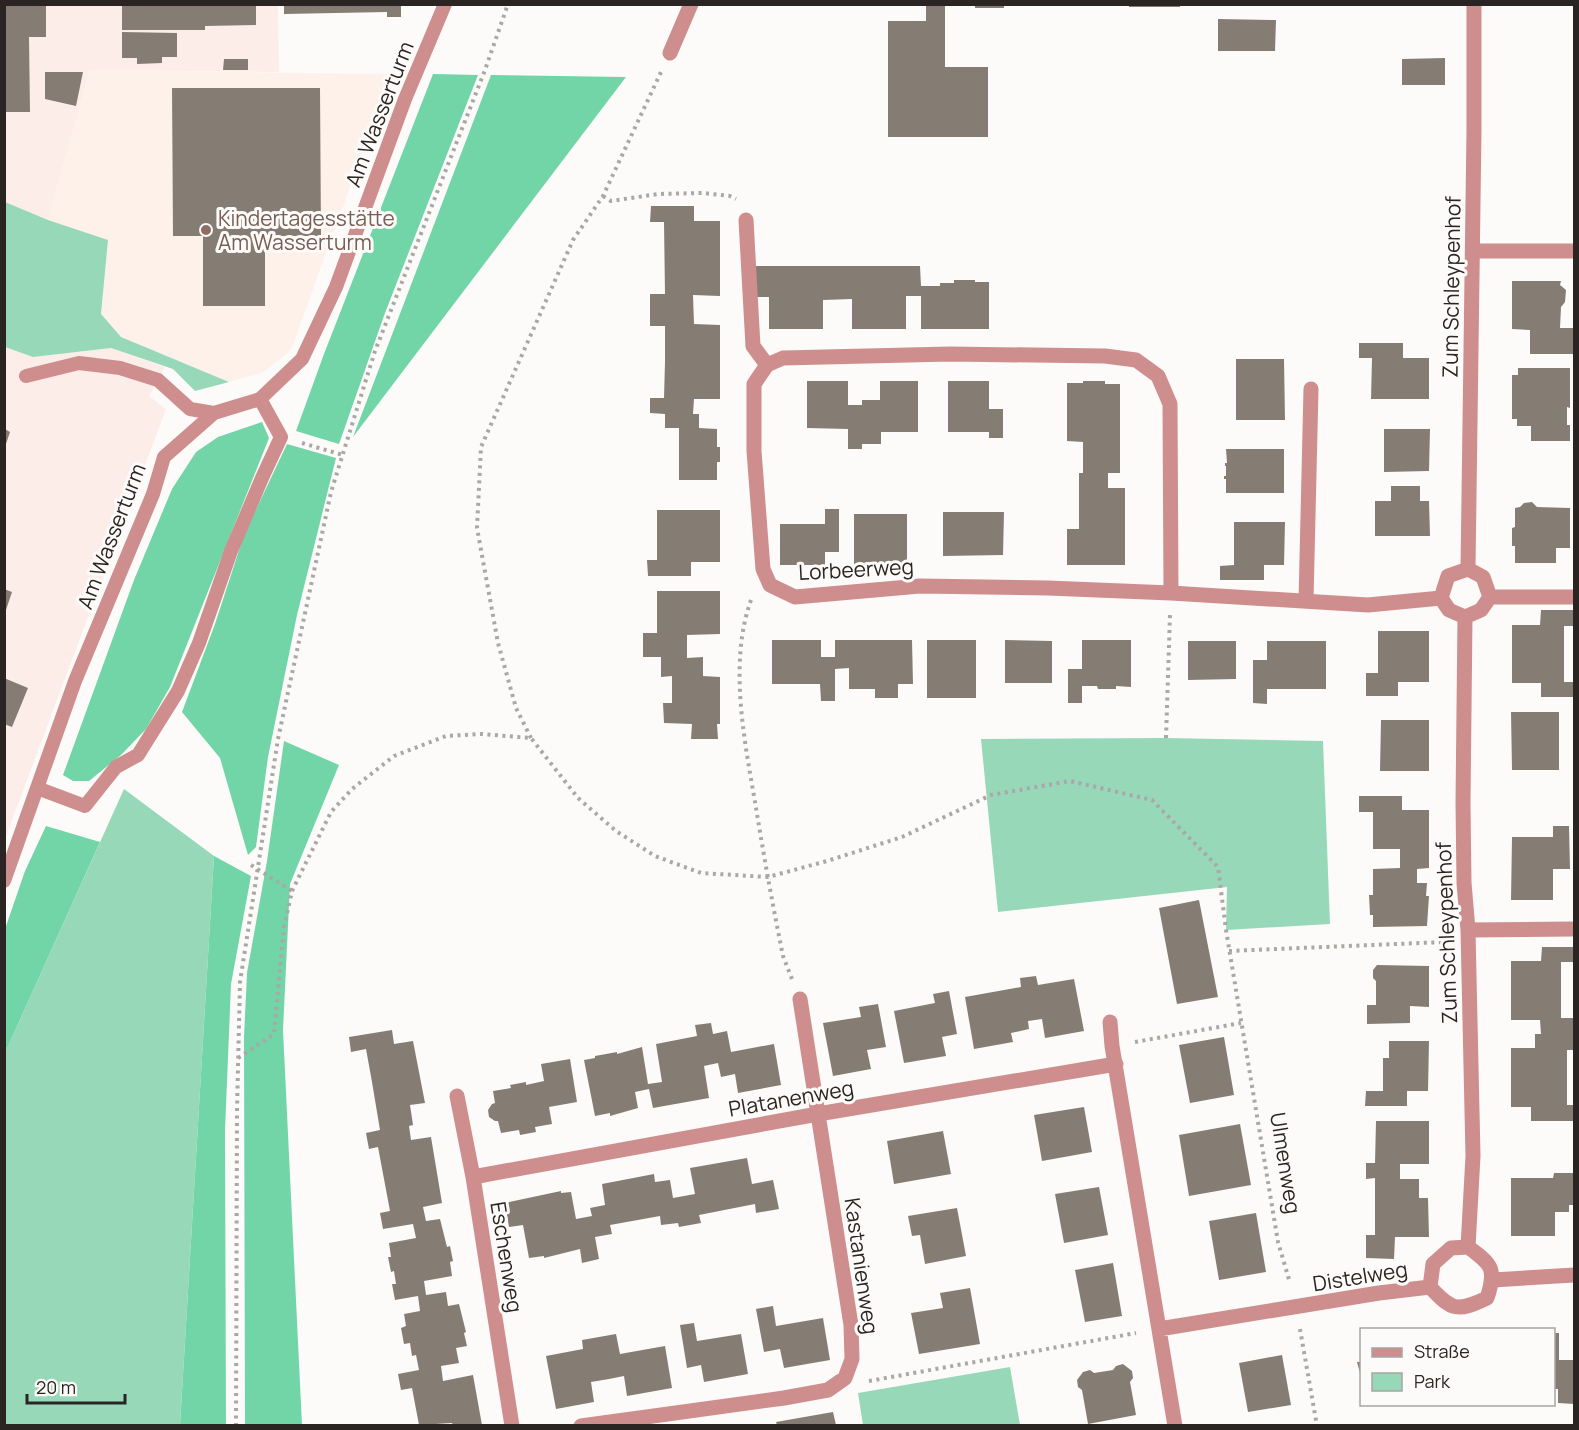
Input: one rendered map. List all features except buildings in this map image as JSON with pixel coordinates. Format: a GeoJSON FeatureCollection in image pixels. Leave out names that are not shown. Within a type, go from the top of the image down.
{"type":"FeatureCollection","features":[{"type":"Feature","properties":{"kind":"street"},"geometry":{"type":"LineString","coordinates":[[670,53],[691,4]]}},
{"type":"Feature","properties":{"kind":"street","name":"Zum Schleypenhof"},"geometry":{"type":"LineString","coordinates":[[1468,569],[1474,4]]}},
{"type":"Feature","properties":{"kind":"street"},"geometry":{"type":"LineString","coordinates":[[746,220],[753,346],[766,365]]}},
{"type":"Feature","properties":{"kind":"street"},"geometry":{"type":"LineString","coordinates":[[1473,251],[1575,251]]}},
{"type":"Feature","properties":{"kind":"street"},"geometry":{"type":"LineString","coordinates":[[763,569],[754,451],[754,384],[766,365],[783,358],[938,355],[1105,356],[1136,360],[1158,376],[1170,404],[1171,594]]}},
{"type":"Feature","properties":{"kind":"street"},"geometry":{"type":"LineString","coordinates":[[1306,601],[1311,389]]}},
{"type":"Feature","properties":{"kind":"street","name":"Lorbeerweg"},"geometry":{"type":"LineString","coordinates":[[763,569],[770,585],[795,597],[920,586],[1048,588],[1368,605],[1441,598]]}},
{"type":"Feature","properties":{"kind":"street"},"geometry":{"type":"LineString","coordinates":[[1468,569],[1483,577],[1490,597],[1481,610],[1465,617],[1449,610],[1441,598],[1448,576],[1468,569]]}},
{"type":"Feature","properties":{"kind":"street"},"geometry":{"type":"LineString","coordinates":[[1490,597],[1575,597]]}},
{"type":"Feature","properties":{"kind":"street","name":"Zum Schleypenhof"},"geometry":{"type":"LineString","coordinates":[[1465,617],[1464,883],[1468,935],[1473,1156],[1468,1247]]}},
{"type":"Feature","properties":{"kind":"street"},"geometry":{"type":"LineString","coordinates":[[1468,935],[1575,929]]}},
{"type":"Feature","properties":{"kind":"street","name":"Kastanienweg"},"geometry":{"type":"LineString","coordinates":[[800,999],[851,1325],[852,1359],[845,1378]]}},
{"type":"Feature","properties":{"kind":"street"},"geometry":{"type":"LineString","coordinates":[[1110,1022],[1112,1046],[1175,1425]]}},
{"type":"Feature","properties":{"kind":"street","name":"Platanenweg"},"geometry":{"type":"LineString","coordinates":[[473,1177],[818,1114],[1116,1064]]}},
{"type":"Feature","properties":{"kind":"street","name":"Eschenweg"},"geometry":{"type":"LineString","coordinates":[[457,1096],[473,1177],[512,1425]]}},
{"type":"Feature","properties":{"kind":"street"},"geometry":{"type":"LineString","coordinates":[[1468,1247],[1488,1262],[1493,1280],[1487,1298],[1466,1308],[1446,1304],[1430,1287],[1433,1264],[1451,1248],[1468,1247]]}},
{"type":"Feature","properties":{"kind":"street"},"geometry":{"type":"LineString","coordinates":[[1493,1280],[1575,1275]]}},
{"type":"Feature","properties":{"kind":"street","name":"Distelweg"},"geometry":{"type":"LineString","coordinates":[[1297,1308],[1379,1293],[1430,1287]]}},
{"type":"Feature","properties":{"kind":"street"},"geometry":{"type":"LineString","coordinates":[[1159,1329],[1297,1308]]}},
{"type":"Feature","properties":{"kind":"street"},"geometry":{"type":"LineString","coordinates":[[581,1425],[784,1398],[828,1390],[845,1378]]}},
{"type":"Feature","properties":{"kind":"lane","name":"Am Wasserturm"},"geometry":{"type":"LineString","coordinates":[[4,881],[75,681],[153,494],[164,457],[214,413],[260,399],[302,359],[336,287],[405,99],[445,4]]}},
{"type":"Feature","properties":{"kind":"lane"},"geometry":{"type":"LineString","coordinates":[[26,376],[79,363],[120,368],[158,380],[190,409],[214,413]]}},
{"type":"Feature","properties":{"kind":"lane"},"geometry":{"type":"LineString","coordinates":[[37,788],[85,806],[116,767],[138,755],[178,691],[199,643],[231,551],[281,437],[260,399]]}},
{"type":"Feature","properties":{"kind":"path"},"geometry":{"type":"LineString","coordinates":[[236,1425],[240,982],[278,738],[332,492],[375,351],[485,70],[508,4]]}},
{"type":"Feature","properties":{"kind":"path","name":"Ulmenweg"},"geometry":{"type":"LineString","coordinates":[[670,53],[603,196],[573,240],[481,447],[477,528],[498,643],[516,708],[531,738],[578,798],[616,831],[655,856],[701,873],[768,877],[902,837],[991,795],[1070,781],[1152,800],[1218,867],[1229,951],[1278,1242],[1297,1308],[1317,1425]]}},
{"type":"Feature","properties":{"kind":"path"},"geometry":{"type":"LineString","coordinates":[[603,196],[611,201],[658,194],[703,193],[730,196],[741,202],[746,220]]}},
{"type":"Feature","properties":{"kind":"path"},"geometry":{"type":"LineString","coordinates":[[281,437],[343,455]]}},
{"type":"Feature","properties":{"kind":"path"},"geometry":{"type":"LineString","coordinates":[[763,569],[747,613],[740,660],[742,728],[783,956],[800,999]]}},
{"type":"Feature","properties":{"kind":"path"},"geometry":{"type":"LineString","coordinates":[[1166,738],[1171,594]]}},
{"type":"Feature","properties":{"kind":"path"},"geometry":{"type":"LineString","coordinates":[[238,1058],[274,1034],[284,927],[292,891],[331,812],[352,789],[394,756],[446,736],[482,734],[531,738]]}},
{"type":"Feature","properties":{"kind":"path"},"geometry":{"type":"LineString","coordinates":[[251,865],[292,891]]}},
{"type":"Feature","properties":{"kind":"path"},"geometry":{"type":"LineString","coordinates":[[1229,951],[1387,946],[1468,935]]}},
{"type":"Feature","properties":{"kind":"path"},"geometry":{"type":"LineString","coordinates":[[1112,1046],[1241,1023]]}},
{"type":"Feature","properties":{"kind":"path"},"geometry":{"type":"LineString","coordinates":[[845,1378],[864,1382],[878,1380],[1159,1329]]}},
{"type":"Feature","properties":{"kind":"shaded area"},"geometry":{"type":"Polygon","coordinates":[[[4,5],[278,5],[279,72],[90,70],[48,220],[5,202],[4,5]]]}},
{"type":"Feature","properties":{"kind":"shaded area","name":"Kindertagesstätte Am Wasserturm"},"geometry":{"type":"Polygon","coordinates":[[[90,70],[391,74],[291,350],[264,372],[229,382],[121,337],[101,314],[108,240],[48,220],[90,70]]]}},
{"type":"Feature","properties":{"kind":"shaded area"},"geometry":{"type":"Polygon","coordinates":[[[5,347],[33,357],[111,348],[165,367],[149,396],[166,409],[5,839],[5,347]]]}},
{"type":"Feature","properties":{"kind":"green space"},"geometry":{"type":"Polygon","coordinates":[[[433,74],[478,75],[385,313],[339,444],[296,431],[324,354],[433,74]]]}},
{"type":"Feature","properties":{"kind":"green space"},"geometry":{"type":"Polygon","coordinates":[[[491,75],[626,77],[353,437],[491,75]]]}},
{"type":"Feature","properties":{"kind":"green space"},"geometry":{"type":"Polygon","coordinates":[[[5,202],[48,220],[108,240],[101,314],[121,337],[229,382],[195,391],[173,369],[111,348],[33,357],[5,347],[5,202]]]}},
{"type":"Feature","properties":{"kind":"green space"},"geometry":{"type":"Polygon","coordinates":[[[262,422],[269,438],[170,687],[146,729],[121,755],[89,781],[73,781],[63,775],[134,580],[172,489],[196,452],[218,437],[262,422]]]}},
{"type":"Feature","properties":{"kind":"green space"},"geometry":{"type":"Polygon","coordinates":[[[287,444],[336,458],[297,615],[268,757],[256,847],[248,855],[220,758],[182,712],[215,624],[244,535],[287,444]]]}},
{"type":"Feature","properties":{"kind":"green space"},"geometry":{"type":"Polygon","coordinates":[[[1166,738],[1323,741],[1330,924],[1226,930],[1227,887],[998,912],[981,739],[1166,738]]]}},
{"type":"Feature","properties":{"kind":"green space"},"geometry":{"type":"Polygon","coordinates":[[[284,741],[339,765],[290,884],[283,1030],[302,1425],[245,1425],[244,1037],[247,973],[267,861],[284,741]]]}},
{"type":"Feature","properties":{"kind":"green space"},"geometry":{"type":"Polygon","coordinates":[[[124,789],[214,856],[180,1425],[5,1426],[5,1053],[124,789]]]}},
{"type":"Feature","properties":{"kind":"green space"},"geometry":{"type":"Polygon","coordinates":[[[46,826],[100,842],[5,1053],[5,929],[25,871],[46,826]]]}},
{"type":"Feature","properties":{"kind":"green space"},"geometry":{"type":"Polygon","coordinates":[[[214,856],[251,876],[231,984],[225,1131],[226,1425],[180,1425],[214,856]]]}},
{"type":"Feature","properties":{"kind":"green space"},"geometry":{"type":"Polygon","coordinates":[[[1010,1367],[1020,1425],[863,1425],[858,1393],[1010,1367]]]}},
{"type":"Feature","properties":{"kind":"place","name":"Kindertagesstätte Am Wasserturm"},"geometry":{"type":"Point","coordinates":[206,230]}}]}
